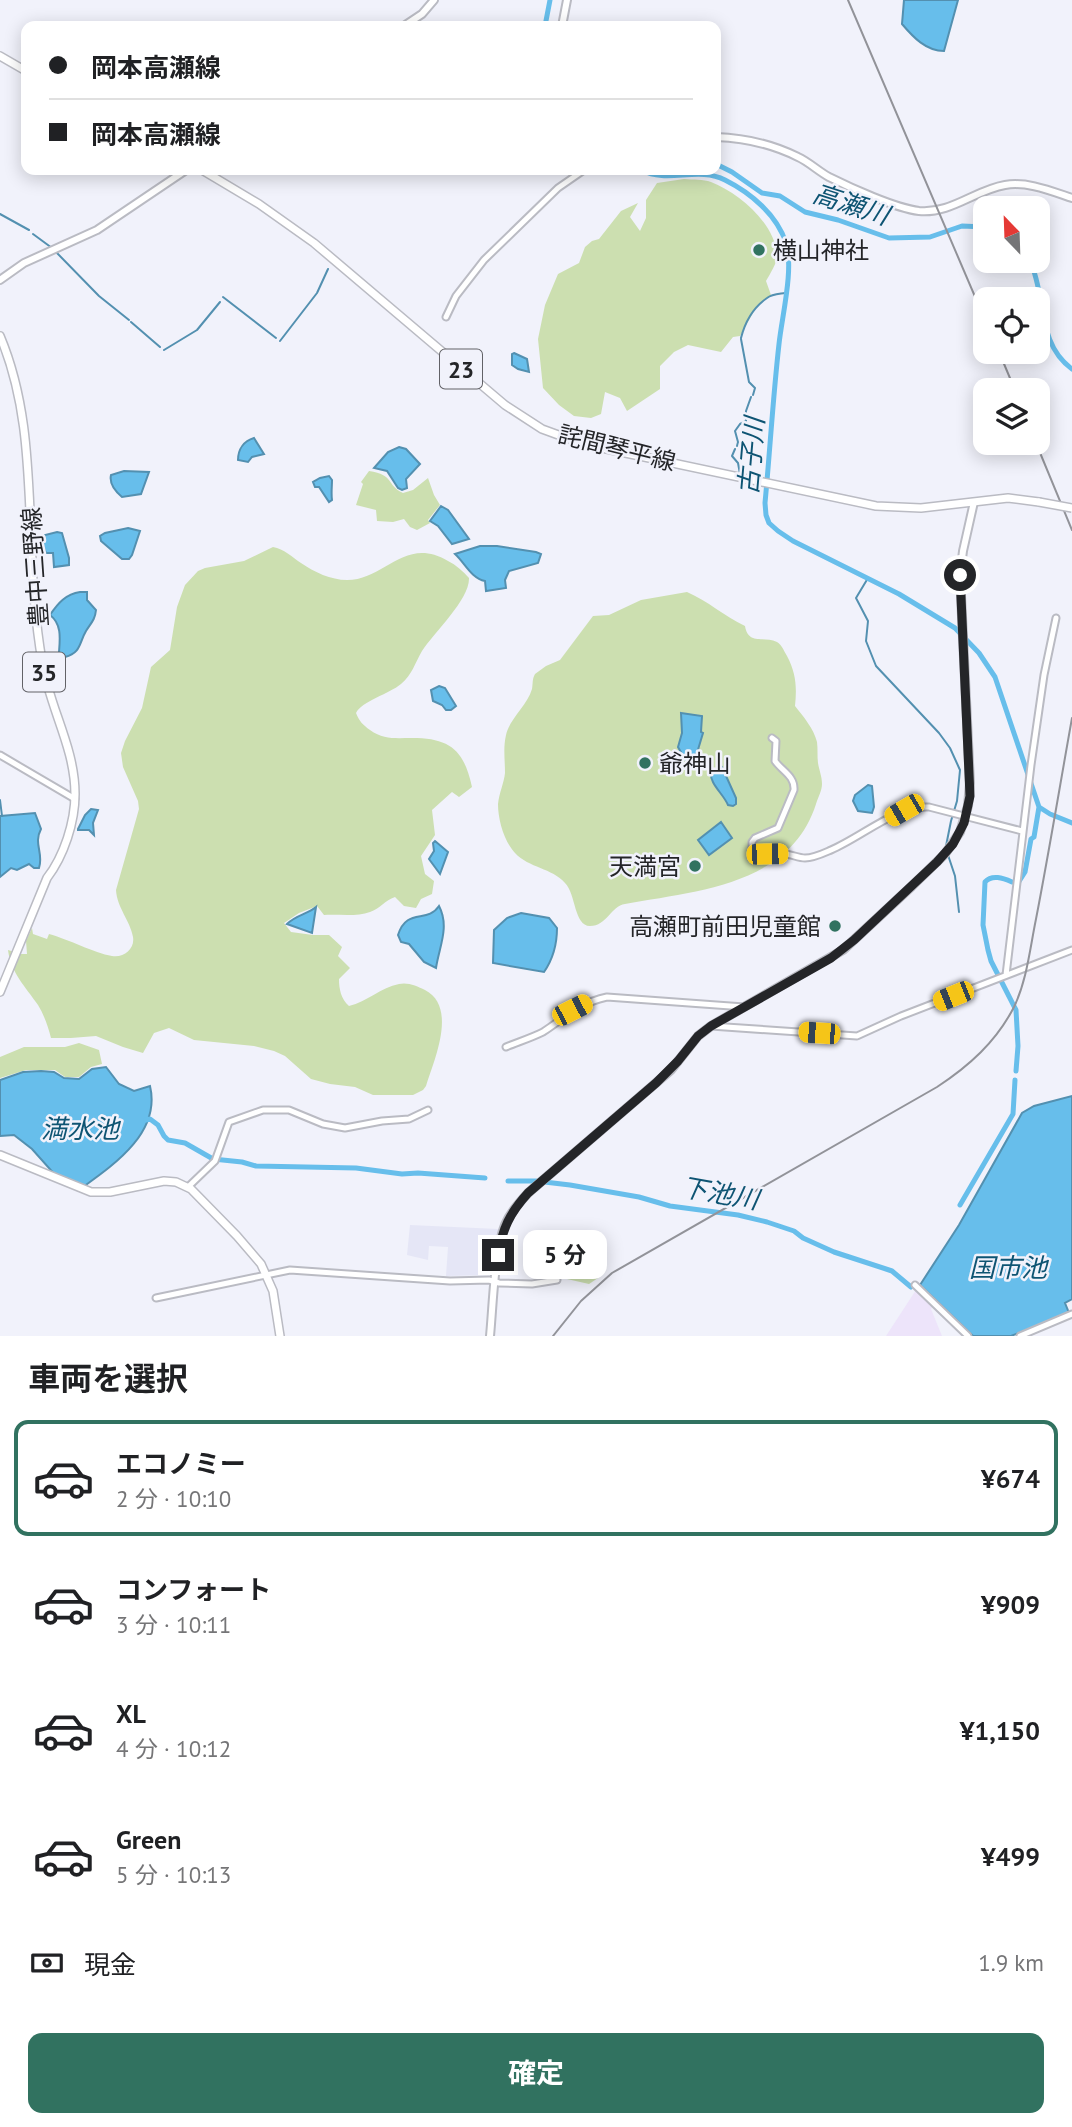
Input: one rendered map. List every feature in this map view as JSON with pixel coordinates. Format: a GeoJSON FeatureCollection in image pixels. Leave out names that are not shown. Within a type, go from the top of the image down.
{"type":"FeatureCollection","features":[{"type":"Feature","properties":{"kind":"main road"},"geometry":{"type":"LineString","coordinates":[[411,21],[434,0]]}},
{"type":"Feature","properties":{"kind":"main road"},"geometry":{"type":"LineString","coordinates":[[563,21],[567,0]]}},
{"type":"Feature","properties":{"kind":"main road"},"geometry":{"type":"LineString","coordinates":[[0,56],[21,68]]}},
{"type":"Feature","properties":{"kind":"main road"},"geometry":{"type":"LineString","coordinates":[[721,136],[748,139],[777,148],[861,191],[919,211],[946,208],[992,189],[1015,184],[1072,198]]}},
{"type":"Feature","properties":{"kind":"main road"},"geometry":{"type":"LineString","coordinates":[[0,280],[24,263],[97,230],[179,175]]}},
{"type":"Feature","properties":{"kind":"main road","name":"詫間琴平線"},"geometry":{"type":"LineString","coordinates":[[210,175],[297,230],[505,405],[542,429],[583,444],[876,506],[921,508],[1008,499],[1072,508]]}},
{"type":"Feature","properties":{"kind":"main road","name":"豊中三野線"},"geometry":{"type":"LineString","coordinates":[[0,336],[26,432],[42,665],[70,750],[75,799],[64,845],[54,869],[47,878],[0,992]]}},
{"type":"Feature","properties":{"kind":"main road"},"geometry":{"type":"LineString","coordinates":[[491,1336],[498,1255],[505,1224],[516,1206],[541,1181],[671,1070],[698,1036],[843,950],[945,854],[961,832],[966,817],[970,783],[960,575],[974,502]]}},
{"type":"Feature","properties":{"kind":"main road"},"geometry":{"type":"LineString","coordinates":[[0,1155],[91,1192],[110,1192],[164,1181],[176,1182],[188,1188],[252,1251],[267,1273],[281,1336]]}},
{"type":"Feature","properties":{"kind":"street"},"geometry":{"type":"LineString","coordinates":[[446,317],[456,296],[484,260],[558,188],[577,175]]}},
{"type":"Feature","properties":{"kind":"street"},"geometry":{"type":"LineString","coordinates":[[1006,975],[1031,765],[1044,675],[1056,618]]}},
{"type":"Feature","properties":{"kind":"street"},"geometry":{"type":"LineString","coordinates":[[772,737],[776,741],[775,761],[795,784],[778,828],[752,842],[752,850],[760,854],[786,853],[806,858],[823,854],[850,842],[904,810],[919,806],[1022,831]]}},
{"type":"Feature","properties":{"kind":"street"},"geometry":{"type":"LineString","coordinates":[[0,755],[75,799]]}},
{"type":"Feature","properties":{"kind":"street"},"geometry":{"type":"LineString","coordinates":[[711,1026],[857,1036],[901,1016],[1072,950]]}},
{"type":"Feature","properties":{"kind":"street"},"geometry":{"type":"LineString","coordinates":[[506,1047],[542,1032],[588,1002],[607,997],[744,1007]]}},
{"type":"Feature","properties":{"kind":"street"},"geometry":{"type":"LineString","coordinates":[[188,1188],[215,1161],[229,1122],[263,1110],[289,1110],[323,1124],[345,1128],[409,1119],[428,1110]]}},
{"type":"Feature","properties":{"kind":"street"},"geometry":{"type":"LineString","coordinates":[[156,1298],[290,1270],[450,1281],[532,1284],[557,1280]]}},
{"type":"Feature","properties":{"kind":"street"},"geometry":{"type":"LineString","coordinates":[[915,1285],[968,1336]]}},
{"type":"Feature","properties":{"kind":"street"},"geometry":{"type":"LineString","coordinates":[[1020,1336],[1072,1314]]}},
{"type":"Feature","properties":{"kind":"shaded area"},"geometry":{"type":"Polygon","coordinates":[[[410,1225],[498,1229],[491,1275],[446,1276],[448,1247],[429,1246],[428,1260],[407,1255],[410,1225]]]}},
{"type":"Feature","properties":{"kind":"shaded area"},"geometry":{"type":"Polygon","coordinates":[[[916,1290],[933,1306],[931,1309],[942,1336],[886,1336],[916,1290]]]}},
{"type":"Feature","properties":{"kind":"green space"},"geometry":{"type":"Polygon","coordinates":[[[684,179],[708,181],[722,187],[744,202],[763,221],[775,244],[777,256],[766,281],[771,295],[757,306],[740,336],[733,337],[721,352],[688,345],[674,352],[660,366],[660,389],[627,411],[620,398],[605,392],[601,414],[591,418],[574,416],[543,388],[538,339],[545,305],[558,274],[579,263],[585,247],[599,239],[621,211],[638,203],[630,217],[640,231],[646,218],[646,200],[657,183],[684,179]]]}},
{"type":"Feature","properties":{"kind":"green space"},"geometry":{"type":"Polygon","coordinates":[[[369,471],[383,475],[403,493],[413,490],[428,478],[440,505],[428,520],[430,523],[417,530],[410,527],[404,519],[393,522],[377,521],[376,510],[356,505],[363,484],[361,482],[369,471]]]}},
{"type":"Feature","properties":{"kind":"green space"},"geometry":{"type":"Polygon","coordinates":[[[273,547],[317,572],[341,580],[360,578],[419,553],[433,554],[448,561],[469,578],[458,606],[422,651],[408,677],[396,688],[364,705],[356,713],[363,725],[380,735],[436,740],[446,744],[460,755],[465,764],[472,787],[459,797],[452,792],[432,810],[435,835],[421,856],[425,874],[434,881],[432,894],[421,899],[416,908],[404,906],[395,897],[365,914],[324,915],[317,906],[284,923],[291,932],[329,935],[342,947],[338,956],[350,968],[339,979],[339,986],[342,997],[349,1006],[386,988],[402,984],[419,987],[435,998],[442,1021],[438,1049],[426,1086],[413,1095],[373,1095],[355,1087],[311,1079],[285,1056],[274,1051],[254,1046],[194,1040],[169,1028],[154,1033],[143,1053],[96,1036],[51,1038],[40,1009],[12,966],[8,950],[27,954],[26,941],[32,928],[33,934],[47,939],[49,934],[112,956],[121,956],[130,949],[133,937],[116,890],[139,809],[123,767],[121,753],[142,708],[151,667],[170,650],[177,607],[185,585],[198,571],[244,561],[273,547]]]}},
{"type":"Feature","properties":{"kind":"green space","name":"爺神山"},"geometry":{"type":"Polygon","coordinates":[[[687,592],[745,626],[749,636],[772,640],[782,646],[794,674],[795,706],[816,737],[821,792],[803,831],[785,852],[763,868],[737,880],[709,888],[625,904],[616,908],[601,923],[585,925],[565,883],[554,874],[521,858],[511,848],[505,836],[500,823],[498,804],[505,773],[506,735],[530,695],[535,674],[560,660],[593,616],[609,615],[641,600],[687,592]]]}},
{"type":"Feature","properties":{"kind":"green space"},"geometry":{"type":"Polygon","coordinates":[[[79,1043],[99,1050],[102,1064],[91,1067],[79,1077],[65,1077],[55,1070],[26,1070],[0,1078],[0,1057],[24,1047],[65,1047],[79,1043]]]}},
{"type":"Feature","properties":{"kind":"green space"},"geometry":{"type":"Polygon","coordinates":[[[541,1234],[604,1241],[598,1278],[589,1284],[558,1277],[533,1277],[533,1247],[525,1246],[526,1236],[541,1234]]]}},
{"type":"Feature","properties":{"kind":"water"},"geometry":{"type":"Polygon","coordinates":[[[904,0],[958,0],[944,51],[926,46],[902,24],[904,0]]]}},
{"type":"Feature","properties":{"kind":"water"},"geometry":{"type":"Polygon","coordinates":[[[514,353],[527,359],[529,372],[512,365],[514,353]]]}},
{"type":"Feature","properties":{"kind":"water"},"geometry":{"type":"Polygon","coordinates":[[[254,438],[264,454],[252,457],[248,462],[238,460],[242,446],[254,438]]]}},
{"type":"Feature","properties":{"kind":"water"},"geometry":{"type":"Polygon","coordinates":[[[399,447],[406,449],[420,464],[406,479],[407,488],[402,490],[387,471],[374,468],[388,452],[399,447]]]}},
{"type":"Feature","properties":{"kind":"water"},"geometry":{"type":"Polygon","coordinates":[[[124,471],[149,472],[141,494],[122,497],[115,490],[111,475],[124,471]]]}},
{"type":"Feature","properties":{"kind":"water"},"geometry":{"type":"Polygon","coordinates":[[[329,476],[332,480],[332,500],[329,502],[313,482],[329,476]]]}},
{"type":"Feature","properties":{"kind":"water"},"geometry":{"type":"Polygon","coordinates":[[[441,506],[448,510],[469,539],[452,544],[438,526],[430,521],[441,506]]]}},
{"type":"Feature","properties":{"kind":"water"},"geometry":{"type":"Polygon","coordinates":[[[128,528],[140,531],[132,555],[129,559],[122,559],[101,541],[100,536],[128,528]]]}},
{"type":"Feature","properties":{"kind":"water"},"geometry":{"type":"Polygon","coordinates":[[[62,533],[69,565],[54,567],[53,553],[46,553],[43,545],[45,535],[62,533]]]}},
{"type":"Feature","properties":{"kind":"water"},"geometry":{"type":"Polygon","coordinates":[[[480,546],[497,546],[541,554],[538,563],[509,571],[505,580],[506,588],[486,591],[485,581],[472,574],[455,554],[480,546]]]}},
{"type":"Feature","properties":{"kind":"water"},"geometry":{"type":"Polygon","coordinates":[[[80,592],[87,592],[87,600],[96,610],[94,619],[77,650],[65,657],[59,652],[58,627],[50,615],[63,600],[80,592]]]}},
{"type":"Feature","properties":{"kind":"water"},"geometry":{"type":"Polygon","coordinates":[[[439,686],[445,688],[456,706],[451,710],[446,710],[433,701],[431,690],[439,686]]]}},
{"type":"Feature","properties":{"kind":"water"},"geometry":{"type":"Polygon","coordinates":[[[681,713],[702,716],[703,733],[697,753],[686,761],[678,747],[682,733],[681,713]]]}},
{"type":"Feature","properties":{"kind":"water"},"geometry":{"type":"Polygon","coordinates":[[[722,767],[736,798],[736,804],[733,806],[728,805],[712,780],[711,771],[722,767]]]}},
{"type":"Feature","properties":{"kind":"water"},"geometry":{"type":"Polygon","coordinates":[[[868,785],[872,786],[872,813],[858,811],[853,801],[855,795],[868,785]]]}},
{"type":"Feature","properties":{"kind":"water"},"geometry":{"type":"Polygon","coordinates":[[[91,809],[98,810],[93,823],[94,835],[89,830],[78,830],[91,809]]]}},
{"type":"Feature","properties":{"kind":"water"},"geometry":{"type":"Polygon","coordinates":[[[35,813],[41,829],[38,839],[39,868],[29,864],[17,870],[11,868],[0,877],[0,816],[35,813]]]}},
{"type":"Feature","properties":{"kind":"water"},"geometry":{"type":"Polygon","coordinates":[[[721,822],[732,838],[709,855],[698,840],[721,822]]]}},
{"type":"Feature","properties":{"kind":"water"},"geometry":{"type":"Polygon","coordinates":[[[435,841],[448,852],[440,874],[429,859],[434,851],[435,841]]]}},
{"type":"Feature","properties":{"kind":"water"},"geometry":{"type":"Polygon","coordinates":[[[439,906],[444,929],[436,968],[424,962],[409,944],[401,942],[398,935],[407,921],[429,914],[439,906]]]}},
{"type":"Feature","properties":{"kind":"water"},"geometry":{"type":"Polygon","coordinates":[[[316,907],[312,933],[287,924],[294,919],[316,907]]]}},
{"type":"Feature","properties":{"kind":"water"},"geometry":{"type":"Polygon","coordinates":[[[521,913],[549,918],[557,928],[554,951],[544,972],[493,963],[494,930],[507,918],[521,913]]]}},
{"type":"Feature","properties":{"kind":"water","name":"満水池"},"geometry":{"type":"Polygon","coordinates":[[[106,1067],[119,1084],[134,1091],[150,1086],[152,1103],[149,1118],[133,1145],[109,1168],[83,1187],[56,1176],[32,1149],[14,1135],[0,1136],[0,1080],[23,1072],[41,1071],[54,1072],[64,1078],[79,1079],[92,1069],[106,1067]]]}},
{"type":"Feature","properties":{"kind":"water","name":"国市池"},"geometry":{"type":"Polygon","coordinates":[[[1072,1096],[1072,1299],[1065,1303],[1069,1313],[1011,1336],[973,1336],[920,1285],[959,1225],[1022,1113],[1034,1106],[1072,1096]]]}},
{"type":"Feature","properties":{"kind":"waterway","name":"高瀬川"},"geometry":{"type":"LineString","coordinates":[[546,21],[550,0]]}},
{"type":"Feature","properties":{"kind":"waterway","name":"高瀬川"},"geometry":{"type":"LineString","coordinates":[[721,166],[762,193],[780,196],[805,212],[838,220],[889,238],[930,237],[962,226],[973,226]]}},
{"type":"Feature","properties":{"kind":"waterway","name":"古子川"},"geometry":{"type":"LineString","coordinates":[[657,175],[683,175]]}},
{"type":"Feature","properties":{"kind":"waterway","name":"古子川"},"geometry":{"type":"LineString","coordinates":[[710,175],[744,191],[770,214],[782,233],[788,254],[788,279],[777,364],[765,503],[769,523],[793,541],[899,594],[955,628],[979,653],[995,677],[1039,807],[1072,823]]}},
{"type":"Feature","properties":{"kind":"waterway"},"geometry":{"type":"LineString","coordinates":[[0,214],[29,230]]}},
{"type":"Feature","properties":{"kind":"waterway"},"geometry":{"type":"LineString","coordinates":[[33,234],[52,248]]}},
{"type":"Feature","properties":{"kind":"waterway"},"geometry":{"type":"LineString","coordinates":[[56,252],[99,296],[129,320]]}},
{"type":"Feature","properties":{"kind":"waterway"},"geometry":{"type":"LineString","coordinates":[[280,341],[317,293],[328,269]]}},
{"type":"Feature","properties":{"kind":"waterway","name":"高瀬川"},"geometry":{"type":"LineString","coordinates":[[1034,273],[1047,333],[1061,358],[1072,369]]}},
{"type":"Feature","properties":{"kind":"waterway"},"geometry":{"type":"LineString","coordinates":[[741,338],[754,310],[767,298],[785,293]]}},
{"type":"Feature","properties":{"kind":"waterway"},"geometry":{"type":"LineString","coordinates":[[223,297],[276,338]]}},
{"type":"Feature","properties":{"kind":"waterway"},"geometry":{"type":"LineString","coordinates":[[164,350],[197,330],[220,302]]}},
{"type":"Feature","properties":{"kind":"waterway"},"geometry":{"type":"LineString","coordinates":[[131,322],[160,347]]}},
{"type":"Feature","properties":{"kind":"waterway"},"geometry":{"type":"LineString","coordinates":[[741,339],[749,382],[755,388],[753,395]]}},
{"type":"Feature","properties":{"kind":"waterway"},"geometry":{"type":"LineString","coordinates":[[737,446],[735,431],[746,421],[751,397]]}},
{"type":"Feature","properties":{"kind":"waterway"},"geometry":{"type":"LineString","coordinates":[[735,449],[732,456],[738,463],[740,474]]}},
{"type":"Feature","properties":{"kind":"waterway"},"geometry":{"type":"LineString","coordinates":[[868,578],[856,598],[868,621],[866,641],[876,666],[939,733],[950,748],[960,770],[957,801],[946,846]]}},
{"type":"Feature","properties":{"kind":"waterway"},"geometry":{"type":"LineString","coordinates":[[0,800],[2,816]]}},
{"type":"Feature","properties":{"kind":"waterway","name":"下池川"},"geometry":{"type":"LineString","coordinates":[[1018,883],[1025,872],[1039,807]]}},
{"type":"Feature","properties":{"kind":"waterway"},"geometry":{"type":"LineString","coordinates":[[948,855],[955,876],[959,912]]}},
{"type":"Feature","properties":{"kind":"waterway","name":"下池川"},"geometry":{"type":"LineString","coordinates":[[1012,882],[994,877],[985,882],[983,925],[991,961],[1016,1010],[1016,1071]]}},
{"type":"Feature","properties":{"kind":"waterway","name":"下池川"},"geometry":{"type":"LineString","coordinates":[[960,1205],[1013,1114],[1015,1080]]}},
{"type":"Feature","properties":{"kind":"waterway","name":"下池川"},"geometry":{"type":"LineString","coordinates":[[146,1120],[150,1119],[158,1125],[168,1140],[185,1143],[213,1159],[256,1166],[356,1168],[402,1174],[485,1178]]}},
{"type":"Feature","properties":{"kind":"waterway","name":"下池川"},"geometry":{"type":"LineString","coordinates":[[508,1181],[570,1185],[639,1197],[670,1206],[738,1215],[767,1222],[794,1231],[834,1252],[892,1271],[911,1287]]}},
{"type":"Feature","properties":{"kind":"railway"},"geometry":{"type":"LineString","coordinates":[[848,0],[973,292]]}},
{"type":"Feature","properties":{"kind":"railway"},"geometry":{"type":"LineString","coordinates":[[1004,364],[1010,378]]}},
{"type":"Feature","properties":{"kind":"railway"},"geometry":{"type":"LineString","coordinates":[[1041,455],[1072,530]]}},
{"type":"Feature","properties":{"kind":"railway"},"geometry":{"type":"LineString","coordinates":[[553,1336],[581,1301],[612,1273],[937,1087],[971,1062],[990,1042],[1014,1007],[1025,975],[1072,718]]}},
{"type":"Feature","properties":{"kind":"place","name":"横山神社"},"geometry":{"type":"Point","coordinates":[759,250]}},
{"type":"Feature","properties":{"kind":"place","name":"爺神山"},"geometry":{"type":"Point","coordinates":[645,763]}},
{"type":"Feature","properties":{"kind":"place","name":"天満宮"},"geometry":{"type":"Point","coordinates":[695,866]}},
{"type":"Feature","properties":{"kind":"place","name":"高瀬町前田児童館"},"geometry":{"type":"Point","coordinates":[835,926]}},
{"type":"Feature","properties":{"kind":"route"},"geometry":{"type":"LineString","coordinates":[[498,1255],[505,1224],[516,1206],[671,1070],[698,1036],[719,1021],[843,950],[953,844],[961,832],[970,796],[960,575]]}}]}
